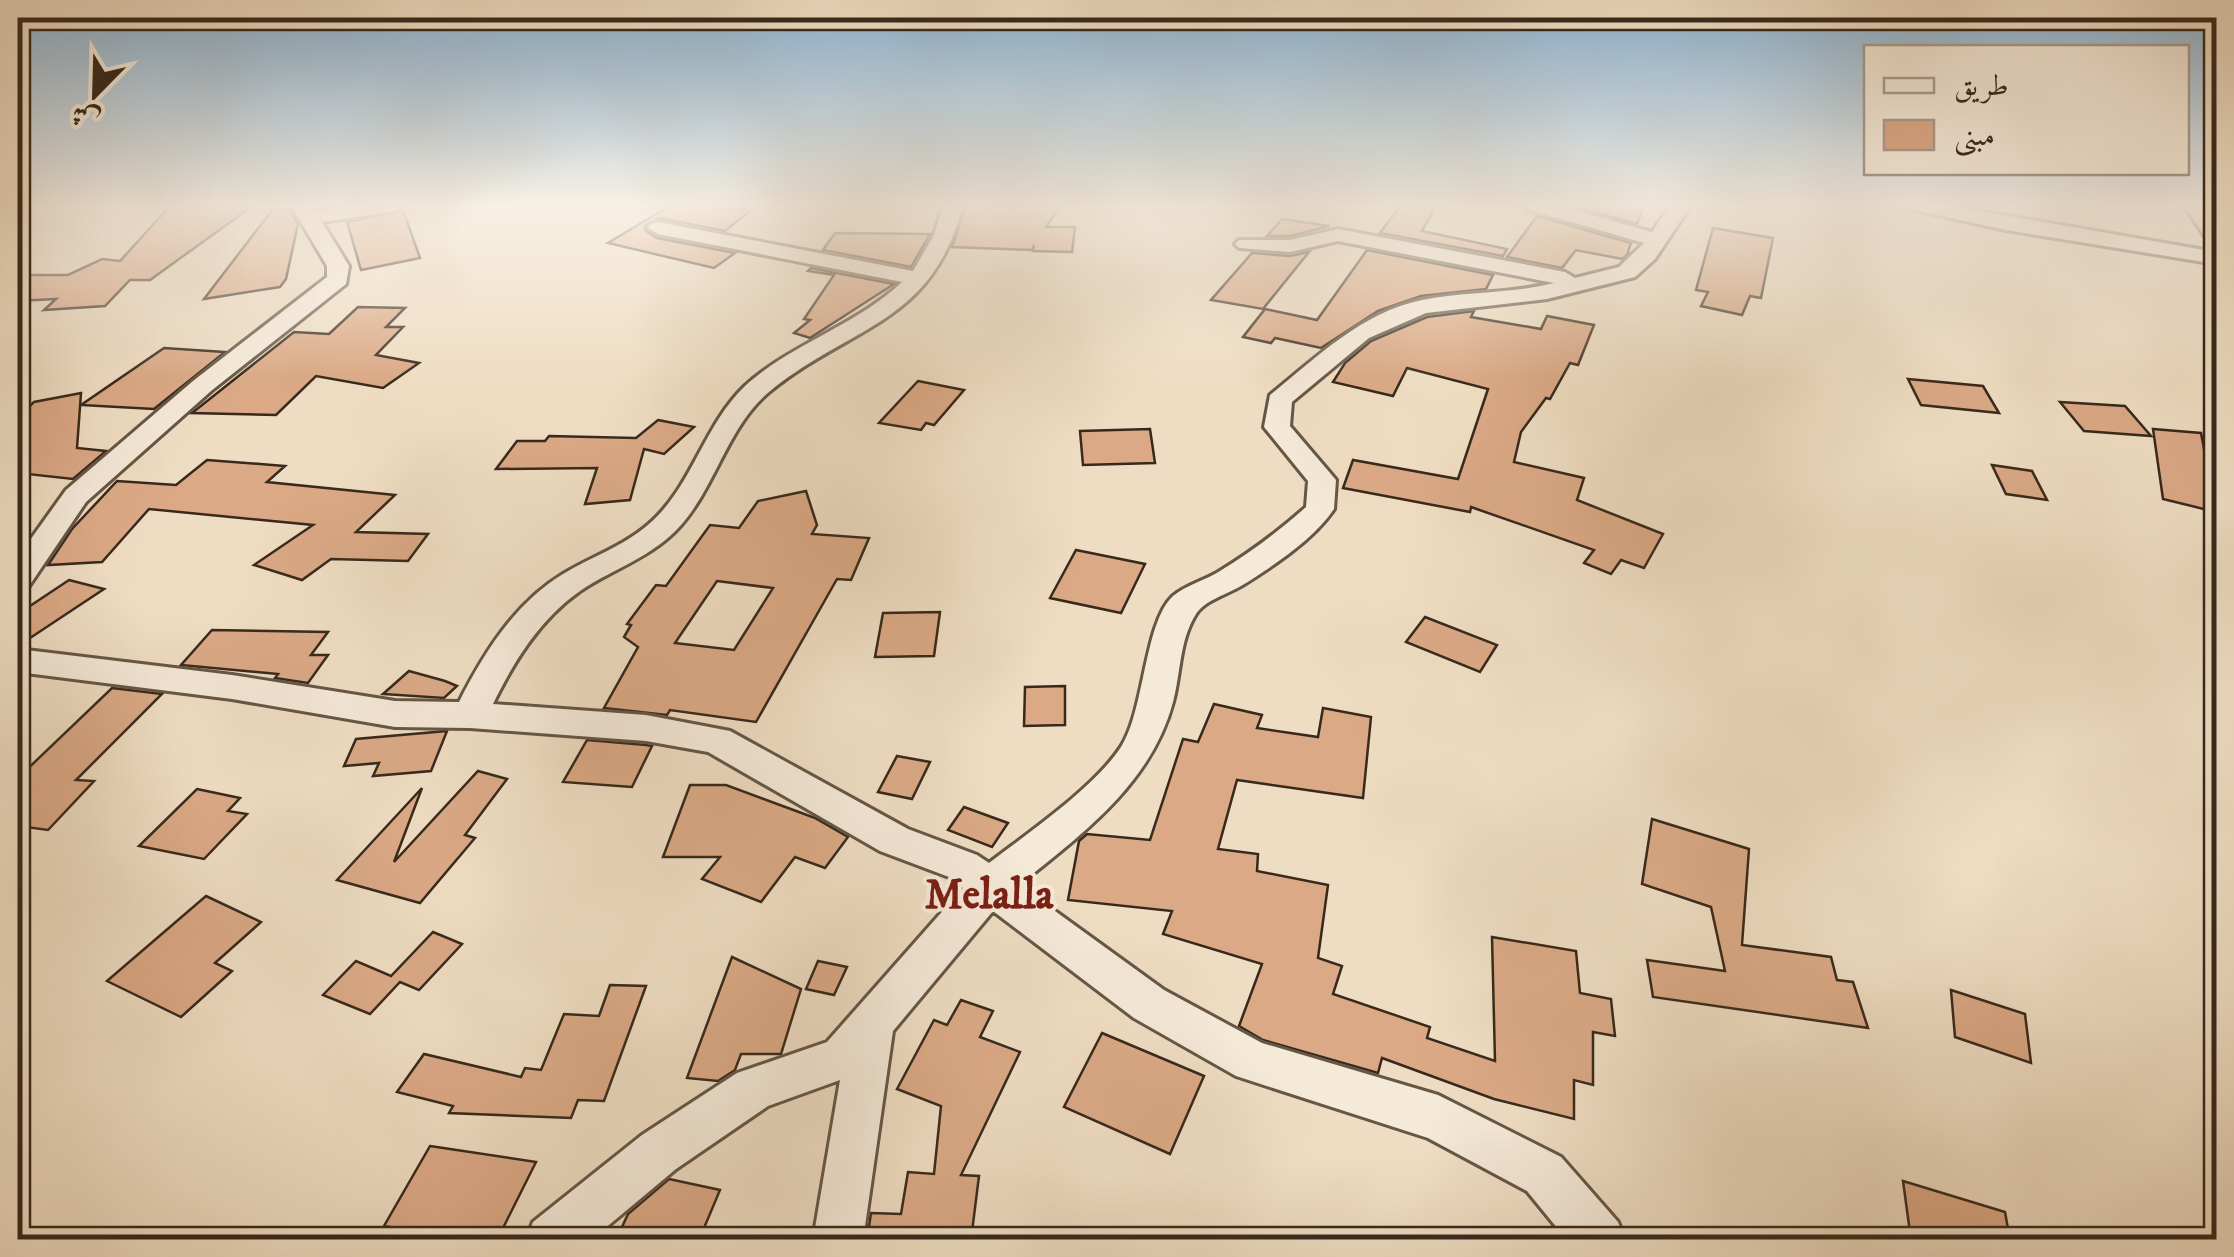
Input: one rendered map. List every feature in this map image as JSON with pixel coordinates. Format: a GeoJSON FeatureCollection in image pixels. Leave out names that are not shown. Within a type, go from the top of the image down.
{"type":"FeatureCollection","features":[{"type":"Feature","properties":{"kind":"street"},"geometry":{"type":"LineString","coordinates":[[18,579],[76,496],[202,386],[338,279],[337,264]]}},
{"type":"Feature","properties":{"kind":"street"},"geometry":{"type":"LineString","coordinates":[[841,264],[920,279]]}},
{"type":"Feature","properties":{"kind":"street"},"geometry":{"type":"LineString","coordinates":[[470,715],[489,676],[527,619],[570,584],[626,554],[666,525],[700,483],[724,431],[750,395],[904,297],[931,264]]}},
{"type":"Feature","properties":{"kind":"street"},"geometry":{"type":"LineString","coordinates":[[1487,264],[1588,283]]}},
{"type":"Feature","properties":{"kind":"street"},"geometry":{"type":"LineString","coordinates":[[551,1240],[658,1152],[753,1089],[842,1058],[990,886],[1078,816],[1136,754],[1156,702],[1167,642],[1184,604],[1230,580],[1290,537],[1320,509],[1322,480],[1278,427],[1279,400],[1361,333],[1420,307],[1547,292],[1627,272],[1635,264]]}},
{"type":"Feature","properties":{"kind":"street"},"geometry":{"type":"LineString","coordinates":[[18,661],[144,675],[395,714],[470,715],[646,728],[716,740],[894,840],[962,866],[1149,1004],[1252,1061],[1438,1118],[1544,1174],[1600,1240]]}},
{"type":"Feature","properties":{"kind":"street"},"geometry":{"type":"LineString","coordinates":[[838,1240],[872,1023]]}},
{"type":"Feature","properties":{"kind":"building"},"geometry":{"type":"Polygon","coordinates":[[[92,264],[173,264],[150,280],[130,280],[105,306],[44,310],[56,299],[18,301],[18,275],[68,275],[92,264]]]}},
{"type":"Feature","properties":{"kind":"building"},"geometry":{"type":"Polygon","coordinates":[[[231,264],[289,264],[280,287],[204,299],[231,264]]]}},
{"type":"Feature","properties":{"kind":"building"},"geometry":{"type":"Polygon","coordinates":[[[359,264],[392,264],[361,270],[359,264]]]}},
{"type":"Feature","properties":{"kind":"building"},"geometry":{"type":"Polygon","coordinates":[[[1243,264],[1300,264],[1263,309],[1211,300],[1243,264]]]}},
{"type":"Feature","properties":{"kind":"building"},"geometry":{"type":"Polygon","coordinates":[[[1357,264],[1436,264],[1493,275],[1486,289],[1421,296],[1378,311],[1321,348],[1275,338],[1271,343],[1243,337],[1265,309],[1317,320],[1357,264]]]}},
{"type":"Feature","properties":{"kind":"building"},"geometry":{"type":"Polygon","coordinates":[[[1703,264],[1768,264],[1761,298],[1750,296],[1742,315],[1701,306],[1708,292],[1696,290],[1703,264]]]}},
{"type":"Feature","properties":{"kind":"building"},"geometry":{"type":"Polygon","coordinates":[[[811,268],[894,284],[810,338],[794,333],[810,320],[804,319],[834,275],[808,271],[811,268]]]}},
{"type":"Feature","properties":{"kind":"building"},"geometry":{"type":"Polygon","coordinates":[[[358,307],[405,308],[386,327],[403,327],[376,355],[419,363],[383,388],[316,376],[276,415],[192,413],[294,332],[329,334],[358,307]]]}},
{"type":"Feature","properties":{"kind":"building"},"geometry":{"type":"Polygon","coordinates":[[[1474,311],[1471,317],[1541,329],[1547,316],[1594,325],[1578,365],[1570,363],[1550,399],[1546,398],[1521,432],[1514,462],[1584,478],[1577,500],[1663,534],[1644,568],[1621,560],[1611,574],[1584,563],[1594,550],[1471,507],[1470,512],[1343,488],[1353,460],[1458,479],[1488,389],[1407,368],[1393,396],[1333,382],[1345,363],[1371,341],[1427,317],[1474,311]]]}},
{"type":"Feature","properties":{"kind":"building"},"geometry":{"type":"Polygon","coordinates":[[[164,348],[225,352],[154,409],[81,405],[164,348]]]}},
{"type":"Feature","properties":{"kind":"building"},"geometry":{"type":"Polygon","coordinates":[[[1908,379],[1983,386],[1999,413],[1921,405],[1908,379]]]}},
{"type":"Feature","properties":{"kind":"building"},"geometry":{"type":"Polygon","coordinates":[[[918,381],[964,390],[934,425],[926,423],[921,430],[879,423],[918,381]]]}},
{"type":"Feature","properties":{"kind":"building"},"geometry":{"type":"Polygon","coordinates":[[[81,393],[77,448],[106,451],[73,479],[18,473],[18,417],[34,402],[81,393]]]}},
{"type":"Feature","properties":{"kind":"building"},"geometry":{"type":"Polygon","coordinates":[[[2060,402],[2125,406],[2151,436],[2084,431],[2060,402]]]}},
{"type":"Feature","properties":{"kind":"building"},"geometry":{"type":"Polygon","coordinates":[[[658,420],[694,427],[664,454],[644,449],[630,500],[585,504],[597,468],[496,469],[517,441],[545,441],[549,436],[636,438],[658,420]]]}},
{"type":"Feature","properties":{"kind":"building"},"geometry":{"type":"Polygon","coordinates":[[[1150,429],[1155,463],[1083,465],[1080,431],[1150,429]]]}},
{"type":"Feature","properties":{"kind":"building"},"geometry":{"type":"Polygon","coordinates":[[[2153,429],[2201,433],[2216,512],[2163,499],[2153,429]]]}},
{"type":"Feature","properties":{"kind":"building"},"geometry":{"type":"Polygon","coordinates":[[[207,460],[285,466],[267,482],[395,495],[356,532],[428,534],[408,561],[331,559],[302,580],[254,565],[313,525],[149,509],[102,562],[48,565],[72,529],[117,481],[176,485],[207,460]]]}},
{"type":"Feature","properties":{"kind":"building"},"geometry":{"type":"Polygon","coordinates":[[[1992,465],[2032,471],[2047,500],[2006,494],[1992,465]]]}},
{"type":"Feature","properties":{"kind":"building"},"geometry":{"type":"Polygon","coordinates":[[[806,491],[817,525],[812,534],[869,538],[851,580],[837,579],[756,722],[670,710],[667,715],[604,708],[638,647],[624,637],[631,625],[627,624],[656,585],[666,586],[710,525],[739,528],[758,501],[806,491]],[[717,581],[675,643],[734,650],[773,588],[717,581]]]}},
{"type":"Feature","properties":{"kind":"building"},"geometry":{"type":"Polygon","coordinates":[[[1076,550],[1145,564],[1121,613],[1050,598],[1076,550]]]}},
{"type":"Feature","properties":{"kind":"building"},"geometry":{"type":"Polygon","coordinates":[[[69,580],[104,589],[18,646],[18,614],[69,580]]]}},
{"type":"Feature","properties":{"kind":"building"},"geometry":{"type":"Polygon","coordinates":[[[940,612],[934,656],[875,657],[883,613],[940,612]]]}},
{"type":"Feature","properties":{"kind":"building"},"geometry":{"type":"Polygon","coordinates":[[[1425,617],[1497,645],[1480,672],[1406,642],[1425,617]]]}},
{"type":"Feature","properties":{"kind":"building"},"geometry":{"type":"Polygon","coordinates":[[[212,630],[328,632],[311,655],[328,655],[308,683],[275,678],[278,674],[181,665],[212,630]]]}},
{"type":"Feature","properties":{"kind":"building"},"geometry":{"type":"Polygon","coordinates":[[[409,671],[457,686],[444,698],[383,694],[409,671]]]}},
{"type":"Feature","properties":{"kind":"building"},"geometry":{"type":"Polygon","coordinates":[[[1065,686],[1065,725],[1024,726],[1025,687],[1065,686]]]}},
{"type":"Feature","properties":{"kind":"building"},"geometry":{"type":"Polygon","coordinates":[[[112,688],[162,694],[76,780],[94,781],[48,830],[18,826],[18,778],[112,688]]]}},
{"type":"Feature","properties":{"kind":"building"},"geometry":{"type":"Polygon","coordinates":[[[1214,704],[1262,715],[1257,728],[1318,737],[1323,708],[1371,717],[1363,798],[1237,780],[1218,849],[1258,854],[1257,871],[1328,885],[1318,958],[1342,966],[1333,994],[1430,1027],[1427,1038],[1495,1061],[1492,937],[1576,951],[1580,993],[1611,999],[1615,1036],[1593,1032],[1593,1085],[1574,1080],[1574,1119],[1494,1099],[1382,1058],[1378,1073],[1263,1040],[1239,1026],[1262,964],[1163,934],[1172,911],[1068,900],[1079,841],[1087,834],[1150,840],[1183,739],[1198,742],[1214,704]]]}},
{"type":"Feature","properties":{"kind":"building"},"geometry":{"type":"Polygon","coordinates":[[[447,731],[431,771],[373,776],[379,763],[344,766],[356,739],[447,731]]]}},
{"type":"Feature","properties":{"kind":"building"},"geometry":{"type":"Polygon","coordinates":[[[587,740],[652,746],[632,787],[563,782],[587,740]]]}},
{"type":"Feature","properties":{"kind":"building"},"geometry":{"type":"Polygon","coordinates":[[[897,756],[930,762],[912,799],[878,792],[897,756]]]}},
{"type":"Feature","properties":{"kind":"building"},"geometry":{"type":"Polygon","coordinates":[[[478,771],[507,779],[465,835],[475,838],[420,903],[337,880],[422,788],[394,862],[478,771]]]}},
{"type":"Feature","properties":{"kind":"building"},"geometry":{"type":"Polygon","coordinates":[[[690,785],[726,785],[815,818],[848,837],[825,868],[795,857],[761,902],[702,879],[720,857],[663,857],[690,785]]]}},
{"type":"Feature","properties":{"kind":"building"},"geometry":{"type":"Polygon","coordinates":[[[197,789],[240,798],[228,811],[247,814],[204,859],[139,846],[197,789]]]}},
{"type":"Feature","properties":{"kind":"building"},"geometry":{"type":"Polygon","coordinates":[[[964,807],[1008,823],[992,847],[948,830],[964,807]]]}},
{"type":"Feature","properties":{"kind":"building"},"geometry":{"type":"Polygon","coordinates":[[[1652,819],[1749,849],[1742,945],[1831,957],[1837,980],[1853,982],[1868,1028],[1653,997],[1647,960],[1725,971],[1711,907],[1642,884],[1652,819]]]}},
{"type":"Feature","properties":{"kind":"building"},"geometry":{"type":"Polygon","coordinates":[[[206,896],[261,922],[215,963],[232,971],[181,1017],[107,981],[206,896]]]}},
{"type":"Feature","properties":{"kind":"building"},"geometry":{"type":"Polygon","coordinates":[[[433,932],[462,944],[419,990],[400,982],[370,1014],[323,995],[356,961],[391,976],[433,932]]]}},
{"type":"Feature","properties":{"kind":"building"},"geometry":{"type":"Polygon","coordinates":[[[732,957],[801,989],[781,1054],[741,1054],[735,1070],[718,1081],[687,1078],[732,957]]]}},
{"type":"Feature","properties":{"kind":"building"},"geometry":{"type":"Polygon","coordinates":[[[818,961],[847,967],[834,995],[806,989],[818,961]]]}},
{"type":"Feature","properties":{"kind":"building"},"geometry":{"type":"Polygon","coordinates":[[[610,985],[646,986],[604,1101],[578,1100],[571,1118],[449,1113],[453,1106],[397,1092],[424,1054],[521,1077],[525,1068],[541,1070],[564,1014],[599,1016],[610,985]]]}},
{"type":"Feature","properties":{"kind":"building"},"geometry":{"type":"Polygon","coordinates":[[[1951,990],[2025,1014],[2031,1063],[1955,1037],[1951,990]]]}},
{"type":"Feature","properties":{"kind":"building"},"geometry":{"type":"Polygon","coordinates":[[[961,1000],[993,1011],[980,1037],[1020,1052],[961,1175],[979,1176],[971,1240],[867,1240],[871,1213],[901,1214],[908,1172],[934,1174],[941,1106],[897,1089],[934,1020],[947,1025],[961,1000]]]}},
{"type":"Feature","properties":{"kind":"building"},"geometry":{"type":"Polygon","coordinates":[[[1102,1033],[1204,1076],[1170,1154],[1064,1107],[1102,1033]]]}},
{"type":"Feature","properties":{"kind":"building"},"geometry":{"type":"Polygon","coordinates":[[[430,1146],[536,1162],[497,1240],[465,1240],[384,1226],[430,1146]]]}},
{"type":"Feature","properties":{"kind":"building"},"geometry":{"type":"Polygon","coordinates":[[[669,1179],[720,1190],[699,1240],[616,1240],[628,1214],[669,1179]]]}},
{"type":"Feature","properties":{"kind":"building"},"geometry":{"type":"Polygon","coordinates":[[[1903,1181],[2005,1212],[2010,1240],[1911,1240],[1903,1181]]]}},
{"type":"Feature","properties":{"kind":"district","name":"Melalla"},"geometry":{"type":"Point","coordinates":[989,896]}}]}
